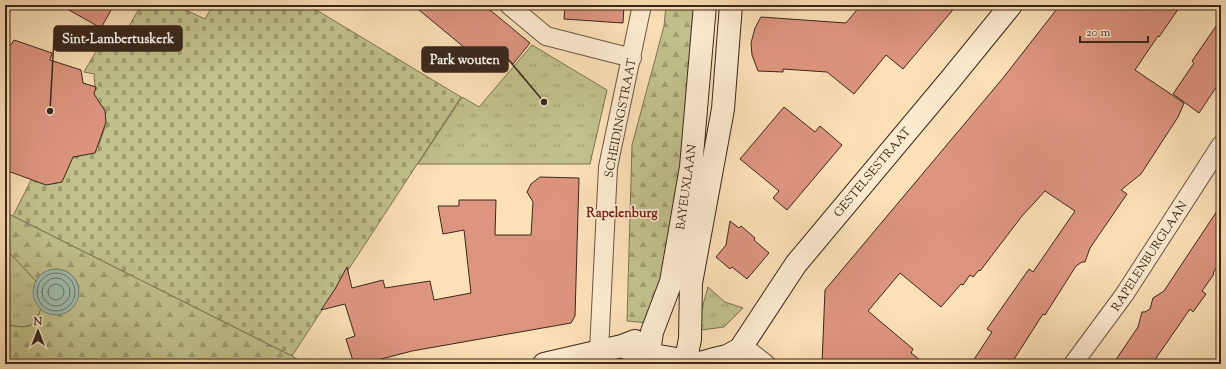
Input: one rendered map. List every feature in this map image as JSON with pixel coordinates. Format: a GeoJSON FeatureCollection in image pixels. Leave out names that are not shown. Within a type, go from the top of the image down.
{"type":"FeatureCollection","features":[{"type":"Feature","properties":{"kind":"main road","name":"BAYEUXLAAN"},"geometry":{"type":"LineString","coordinates":[[649,353],[652,332],[672,282],[691,167],[705,5]]}},
{"type":"Feature","properties":{"kind":"main road","name":"BAYEUXLAAN"},"geometry":{"type":"LineString","coordinates":[[686,358],[690,339],[691,283],[723,109],[731,5]]}},
{"type":"Feature","properties":{"kind":"main road","name":"GESTELSESTRAAT"},"geometry":{"type":"LineString","coordinates":[[743,346],[796,264],[1011,5]]}},
{"type":"Feature","properties":{"kind":"main road"},"geometry":{"type":"LineString","coordinates":[[544,364],[622,346],[637,340],[649,353],[686,358],[700,363],[732,354],[743,346]]}},
{"type":"Feature","properties":{"kind":"street"},"geometry":{"type":"LineString","coordinates":[[509,5],[546,36],[632,58]]}},
{"type":"Feature","properties":{"kind":"street","name":"SCHEIDINGSTRAAT"},"geometry":{"type":"LineString","coordinates":[[599,351],[608,167],[642,5]]}},
{"type":"Feature","properties":{"kind":"street","name":"RAPELENBURGLAAN"},"geometry":{"type":"LineString","coordinates":[[1073,364],[1124,295],[1221,145]]}},
{"type":"Feature","properties":{"kind":"street"},"geometry":{"type":"LineString","coordinates":[[743,346],[766,364]]}},
{"type":"Feature","properties":{"kind":"green space"},"geometry":{"type":"Polygon","coordinates":[[[141,5],[175,5],[205,19],[213,5],[308,5],[461,97],[292,356],[13,216],[34,174],[57,183],[66,172],[63,159],[75,155],[76,157],[79,157],[79,155],[99,150],[98,148],[107,125],[104,125],[99,118],[107,112],[103,106],[95,112],[93,89],[96,90],[97,88],[95,87],[95,74],[84,72],[109,29],[123,37],[141,5]]]}},
{"type":"Feature","properties":{"kind":"green space"},"geometry":{"type":"Polygon","coordinates":[[[666,5],[696,5],[685,155],[665,278],[649,323],[627,321],[632,145],[664,26],[666,5]]]}},
{"type":"Feature","properties":{"kind":"green space"},"geometry":{"type":"Polygon","coordinates":[[[532,45],[607,90],[590,164],[418,164],[462,97],[479,107],[532,45]]]}},
{"type":"Feature","properties":{"kind":"green space"},"geometry":{"type":"Polygon","coordinates":[[[5,212],[292,356],[305,364],[6,364],[5,323],[21,327],[29,326],[36,321],[41,309],[46,312],[79,287],[71,275],[60,269],[48,271],[36,281],[5,248],[5,212]]]}},
{"type":"Feature","properties":{"kind":"green space"},"geometry":{"type":"Polygon","coordinates":[[[5,248],[36,281],[35,295],[41,309],[36,321],[29,326],[13,326],[5,323],[5,248]]]}},
{"type":"Feature","properties":{"kind":"green space"},"geometry":{"type":"Polygon","coordinates":[[[708,287],[725,302],[743,308],[724,327],[701,330],[697,326],[708,287]]]}},
{"type":"Feature","properties":{"kind":"water"},"geometry":{"type":"Polygon","coordinates":[[[56,269],[69,273],[75,279],[79,292],[75,305],[69,311],[56,315],[43,311],[37,305],[33,292],[37,279],[43,273],[56,269]]]}},
{"type":"Feature","properties":{"kind":"building"},"geometry":{"type":"Polygon","coordinates":[[[60,5],[114,5],[101,28],[60,5]]]}},
{"type":"Feature","properties":{"kind":"building"},"geometry":{"type":"Polygon","coordinates":[[[413,5],[484,5],[530,43],[513,64],[506,58],[494,72],[413,5]]]}},
{"type":"Feature","properties":{"kind":"building"},"geometry":{"type":"Polygon","coordinates":[[[565,5],[624,5],[623,23],[564,19],[565,5]]]}},
{"type":"Feature","properties":{"kind":"building"},"geometry":{"type":"Polygon","coordinates":[[[861,5],[957,5],[903,69],[886,55],[854,94],[827,72],[783,69],[783,72],[758,71],[752,55],[751,43],[755,28],[761,17],[846,23],[861,5]]]}},
{"type":"Feature","properties":{"kind":"building"},"geometry":{"type":"Polygon","coordinates":[[[1060,5],[1181,5],[1135,70],[1184,103],[1178,117],[1141,174],[1121,190],[1127,194],[1090,248],[1085,262],[1082,262],[1076,266],[1045,315],[1043,314],[1011,364],[971,364],[992,332],[987,329],[1029,269],[1033,272],[1075,211],[1045,191],[1022,216],[980,271],[979,270],[973,277],[970,275],[963,285],[961,284],[941,307],[900,273],[868,311],[913,349],[911,353],[925,364],[822,364],[825,290],[1003,78],[1060,5]]]}},
{"type":"Feature","properties":{"kind":"building"},"geometry":{"type":"Polygon","coordinates":[[[1221,19],[1221,80],[1199,113],[1173,94],[1194,63],[1192,61],[1221,19]]]}},
{"type":"Feature","properties":{"kind":"building"},"geometry":{"type":"Polygon","coordinates":[[[14,40],[52,53],[50,60],[81,70],[83,83],[96,87],[94,94],[105,111],[106,122],[95,153],[73,157],[62,182],[46,185],[5,170],[5,43],[11,45],[14,40]]]}},
{"type":"Feature","properties":{"kind":"building"},"geometry":{"type":"Polygon","coordinates":[[[784,107],[815,132],[820,126],[842,145],[787,210],[773,198],[779,191],[740,159],[784,107]]]}},
{"type":"Feature","properties":{"kind":"building"},"geometry":{"type":"Polygon","coordinates":[[[540,177],[579,178],[575,316],[571,323],[412,351],[362,364],[354,364],[346,339],[355,336],[345,304],[321,310],[347,267],[352,288],[383,280],[385,288],[430,281],[434,300],[471,293],[464,230],[443,234],[438,206],[459,206],[459,200],[496,200],[495,235],[531,235],[533,202],[527,192],[531,184],[540,177]]]}},
{"type":"Feature","properties":{"kind":"building"},"geometry":{"type":"Polygon","coordinates":[[[1221,205],[1221,261],[1202,291],[1206,294],[1193,312],[1190,309],[1152,364],[1113,364],[1138,327],[1142,312],[1150,309],[1153,298],[1164,291],[1221,205]]]}},
{"type":"Feature","properties":{"kind":"building"},"geometry":{"type":"Polygon","coordinates":[[[730,221],[739,228],[741,226],[769,253],[747,279],[732,267],[730,269],[716,257],[726,245],[730,221]]]}},
{"type":"Feature","properties":{"kind":"place","name":"Park wouten"},"geometry":{"type":"Point","coordinates":[544,102]}},
{"type":"Feature","properties":{"kind":"place","name":"Sint-Lambertuskerk"},"geometry":{"type":"Point","coordinates":[50,111]}},
{"type":"Feature","properties":{"kind":"district","name":"Rapelenburg"},"geometry":{"type":"Point","coordinates":[622,212]}}]}
